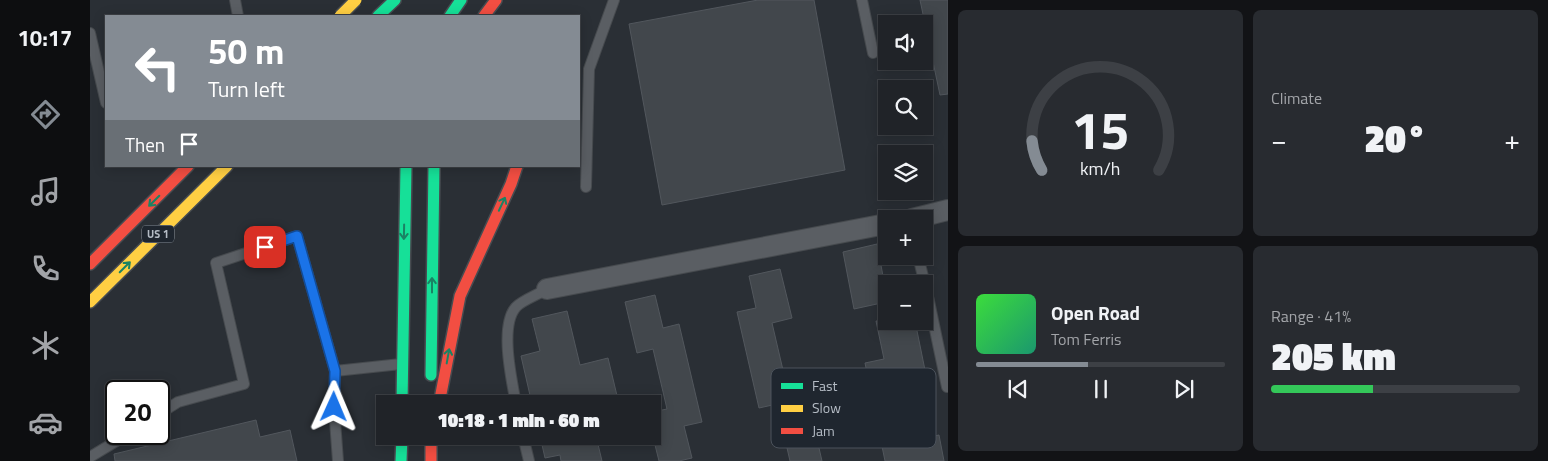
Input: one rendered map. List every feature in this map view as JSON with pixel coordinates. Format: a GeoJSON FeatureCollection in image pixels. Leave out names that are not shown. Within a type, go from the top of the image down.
{"type":"FeatureCollection","features":[{"type":"Feature","properties":{"kind":"highway"},"geometry":{"type":"LineString","coordinates":[[341,15],[356,0]]}},
{"type":"Feature","properties":{"kind":"highway"},"geometry":{"type":"LineString","coordinates":[[379,15],[395,0]]}},
{"type":"Feature","properties":{"kind":"highway"},"geometry":{"type":"LineString","coordinates":[[449,15],[450,0]]}},
{"type":"Feature","properties":{"kind":"highway"},"geometry":{"type":"LineString","coordinates":[[450,15],[461,0]]}},
{"type":"Feature","properties":{"kind":"highway"},"geometry":{"type":"LineString","coordinates":[[485,15],[496,0]]}},
{"type":"Feature","properties":{"kind":"highway","name":"US 1"},"geometry":{"type":"LineString","coordinates":[[90,264],[187,167]]}},
{"type":"Feature","properties":{"kind":"highway","name":"US 1"},"geometry":{"type":"LineString","coordinates":[[90,302],[226,167]]}},
{"type":"Feature","properties":{"kind":"highway"},"geometry":{"type":"LineString","coordinates":[[431,395],[434,167]]}},
{"type":"Feature","properties":{"kind":"highway"},"geometry":{"type":"LineString","coordinates":[[441,395],[460,296],[511,184],[517,167]]}},
{"type":"Feature","properties":{"kind":"highway"},"geometry":{"type":"LineString","coordinates":[[400,169],[405,200],[402,395]]}},
{"type":"Feature","properties":{"kind":"highway"},"geometry":{"type":"LineString","coordinates":[[402,445],[402,461]]}},
{"type":"Feature","properties":{"kind":"highway"},"geometry":{"type":"LineString","coordinates":[[431,461],[432,445]]}},
{"type":"Feature","properties":{"kind":"street"},"geometry":{"type":"LineString","coordinates":[[337,0],[340,15]]}},
{"type":"Feature","properties":{"kind":"street"},"geometry":{"type":"LineString","coordinates":[[933,214],[948,210]]}},
{"type":"Feature","properties":{"kind":"street"},"geometry":{"type":"LineString","coordinates":[[547,289],[878,226]]}},
{"type":"Feature","properties":{"kind":"lane"},"geometry":{"type":"LineString","coordinates":[[235,0],[238,15]]}},
{"type":"Feature","properties":{"kind":"lane"},"geometry":{"type":"LineString","coordinates":[[586,187],[589,69],[614,0]]}},
{"type":"Feature","properties":{"kind":"lane"},"geometry":{"type":"LineString","coordinates":[[862,0],[873,52]]}},
{"type":"Feature","properties":{"kind":"lane"},"geometry":{"type":"LineString","coordinates":[[90,33],[105,99]]}},
{"type":"Feature","properties":{"kind":"lane"},"geometry":{"type":"LineString","coordinates":[[170,407],[178,402],[244,384],[216,263],[297,236],[335,371],[334,407],[338,461]]}},
{"type":"Feature","properties":{"kind":"lane"},"geometry":{"type":"LineString","coordinates":[[920,265],[947,387]]}},
{"type":"Feature","properties":{"kind":"lane"},"geometry":{"type":"LineString","coordinates":[[514,395],[510,369],[508,326],[516,307],[547,289]]}},
{"type":"Feature","properties":{"kind":"lane"},"geometry":{"type":"LineString","coordinates":[[335,371],[402,364]]}},
{"type":"Feature","properties":{"kind":"lane"},"geometry":{"type":"LineString","coordinates":[[90,457],[110,445]]}},
{"type":"Feature","properties":{"kind":"lane"},"geometry":{"type":"LineString","coordinates":[[525,445],[529,461]]}},
{"type":"Feature","properties":{"kind":"building"},"geometry":{"type":"Polygon","coordinates":[[[758,0],[814,0],[845,170],[662,205],[629,24],[758,0]]]}},
{"type":"Feature","properties":{"kind":"building"},"geometry":{"type":"Polygon","coordinates":[[[920,0],[948,0],[948,94],[940,95],[933,62],[933,15],[923,15],[920,0]]]}},
{"type":"Feature","properties":{"kind":"building"},"geometry":{"type":"Polygon","coordinates":[[[877,244],[878,265],[881,265],[883,275],[878,275],[878,304],[854,309],[843,252],[877,244]]]}},
{"type":"Feature","properties":{"kind":"building"},"geometry":{"type":"Polygon","coordinates":[[[780,269],[792,318],[772,323],[782,368],[771,368],[771,405],[759,408],[737,312],[756,308],[749,276],[780,269]]]}},
{"type":"Feature","properties":{"kind":"building"},"geometry":{"type":"Polygon","coordinates":[[[655,295],[663,328],[679,324],[702,422],[684,426],[692,458],[679,461],[659,461],[655,445],[661,445],[661,410],[667,409],[653,349],[637,353],[625,302],[655,295]]]}},
{"type":"Feature","properties":{"kind":"building"},"geometry":{"type":"Polygon","coordinates":[[[567,311],[580,365],[608,358],[617,395],[530,395],[521,356],[540,351],[532,319],[567,311]]]}},
{"type":"Feature","properties":{"kind":"building"},"geometry":{"type":"Polygon","coordinates":[[[876,321],[878,321],[878,330],[917,330],[925,368],[866,368],[865,363],[884,359],[876,321]]]}},
{"type":"Feature","properties":{"kind":"building"},"geometry":{"type":"Polygon","coordinates":[[[256,420],[260,437],[290,430],[297,461],[115,461],[114,454],[152,445],[170,445],[170,441],[256,420]]]}},
{"type":"Feature","properties":{"kind":"building"},"geometry":{"type":"Polygon","coordinates":[[[939,435],[944,461],[885,461],[882,448],[936,448],[936,436],[939,435]]]}},
{"type":"Feature","properties":{"kind":"building"},"geometry":{"type":"Polygon","coordinates":[[[542,445],[598,445],[602,461],[561,461],[560,455],[545,458],[542,445]]]}},
{"type":"Feature","properties":{"kind":"building"},"geometry":{"type":"Polygon","coordinates":[[[787,448],[819,448],[822,461],[790,461],[787,448]]]}},
{"type":"Feature","properties":{"kind":"traffic: fast"},"geometry":{"type":"LineString","coordinates":[[379,15],[395,0]]}},
{"type":"Feature","properties":{"kind":"traffic: fast"},"geometry":{"type":"LineString","coordinates":[[451,15],[461,0]]}},
{"type":"Feature","properties":{"kind":"traffic: fast"},"geometry":{"type":"LineString","coordinates":[[402,395],[406,167]]}},
{"type":"Feature","properties":{"kind":"traffic: fast"},"geometry":{"type":"LineString","coordinates":[[431,375],[434,167]]}},
{"type":"Feature","properties":{"kind":"traffic: fast"},"geometry":{"type":"LineString","coordinates":[[401,461],[402,445]]}},
{"type":"Feature","properties":{"kind":"traffic: slow"},"geometry":{"type":"LineString","coordinates":[[341,15],[356,0]]}},
{"type":"Feature","properties":{"kind":"traffic: slow"},"geometry":{"type":"LineString","coordinates":[[90,302],[226,167]]}},
{"type":"Feature","properties":{"kind":"traffic: jam"},"geometry":{"type":"LineString","coordinates":[[485,15],[496,0]]}},
{"type":"Feature","properties":{"kind":"traffic: jam"},"geometry":{"type":"LineString","coordinates":[[90,264],[187,167]]}},
{"type":"Feature","properties":{"kind":"traffic: jam"},"geometry":{"type":"LineString","coordinates":[[441,395],[460,296],[511,184],[517,167]]}},
{"type":"Feature","properties":{"kind":"traffic: jam"},"geometry":{"type":"LineString","coordinates":[[431,445],[431,461]]}},
{"type":"Feature","properties":{"kind":"route"},"geometry":{"type":"LineString","coordinates":[[265,247],[297,236],[335,371],[334,407]]}}]}
